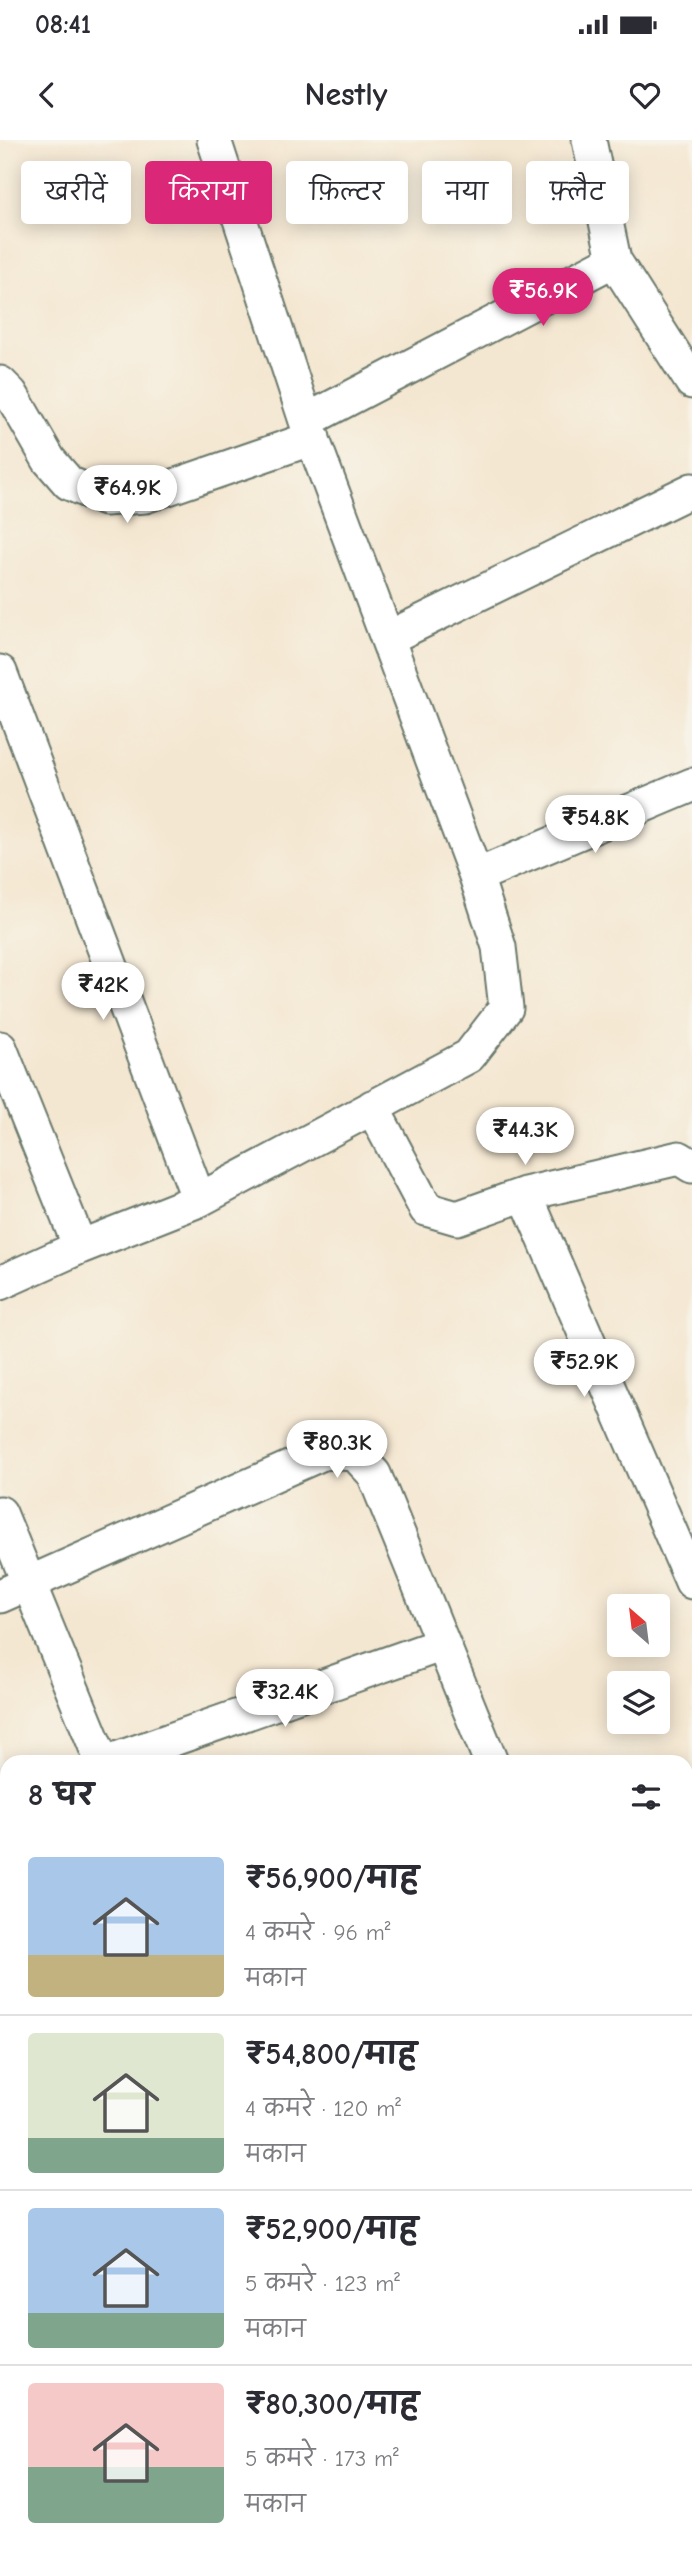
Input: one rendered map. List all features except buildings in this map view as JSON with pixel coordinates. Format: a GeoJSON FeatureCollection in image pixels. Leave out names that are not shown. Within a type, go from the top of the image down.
{"type":"FeatureCollection","features":[{"type":"Feature","properties":{"kind":"street"},"geometry":{"type":"LineString","coordinates":[[0,1283],[80,1247],[199,1200],[469,1056],[506,1008],[499,947],[476,876],[310,429],[214,140]]}},
{"type":"Feature","properties":{"kind":"street"},"geometry":{"type":"LineString","coordinates":[[589,140],[614,260],[692,382]]}},
{"type":"Feature","properties":{"kind":"street"},"geometry":{"type":"LineString","coordinates":[[0,383],[10,394],[49,460],[69,483],[105,499],[145,496],[310,429],[614,260]]}},
{"type":"Feature","properties":{"kind":"street"},"geometry":{"type":"LineString","coordinates":[[388,638],[692,490]]}},
{"type":"Feature","properties":{"kind":"street"},"geometry":{"type":"LineString","coordinates":[[0,672],[199,1200]]}},
{"type":"Feature","properties":{"kind":"street"},"geometry":{"type":"LineString","coordinates":[[476,876],[692,785]]}},
{"type":"Feature","properties":{"kind":"street"},"geometry":{"type":"LineString","coordinates":[[0,1048],[80,1247]]}},
{"type":"Feature","properties":{"kind":"street"},"geometry":{"type":"LineString","coordinates":[[372,1107],[426,1209],[457,1218],[525,1195],[678,1158],[692,1166]]}},
{"type":"Feature","properties":{"kind":"street"},"geometry":{"type":"LineString","coordinates":[[525,1195],[692,1582]]}},
{"type":"Feature","properties":{"kind":"street"},"geometry":{"type":"LineString","coordinates":[[15,1590],[325,1452],[355,1454],[374,1474],[488,1755]]}},
{"type":"Feature","properties":{"kind":"street"},"geometry":{"type":"LineString","coordinates":[[0,1513],[15,1590],[98,1755]]}},
{"type":"Feature","properties":{"kind":"street"},"geometry":{"type":"LineString","coordinates":[[128,1755],[443,1644]]}}]}
